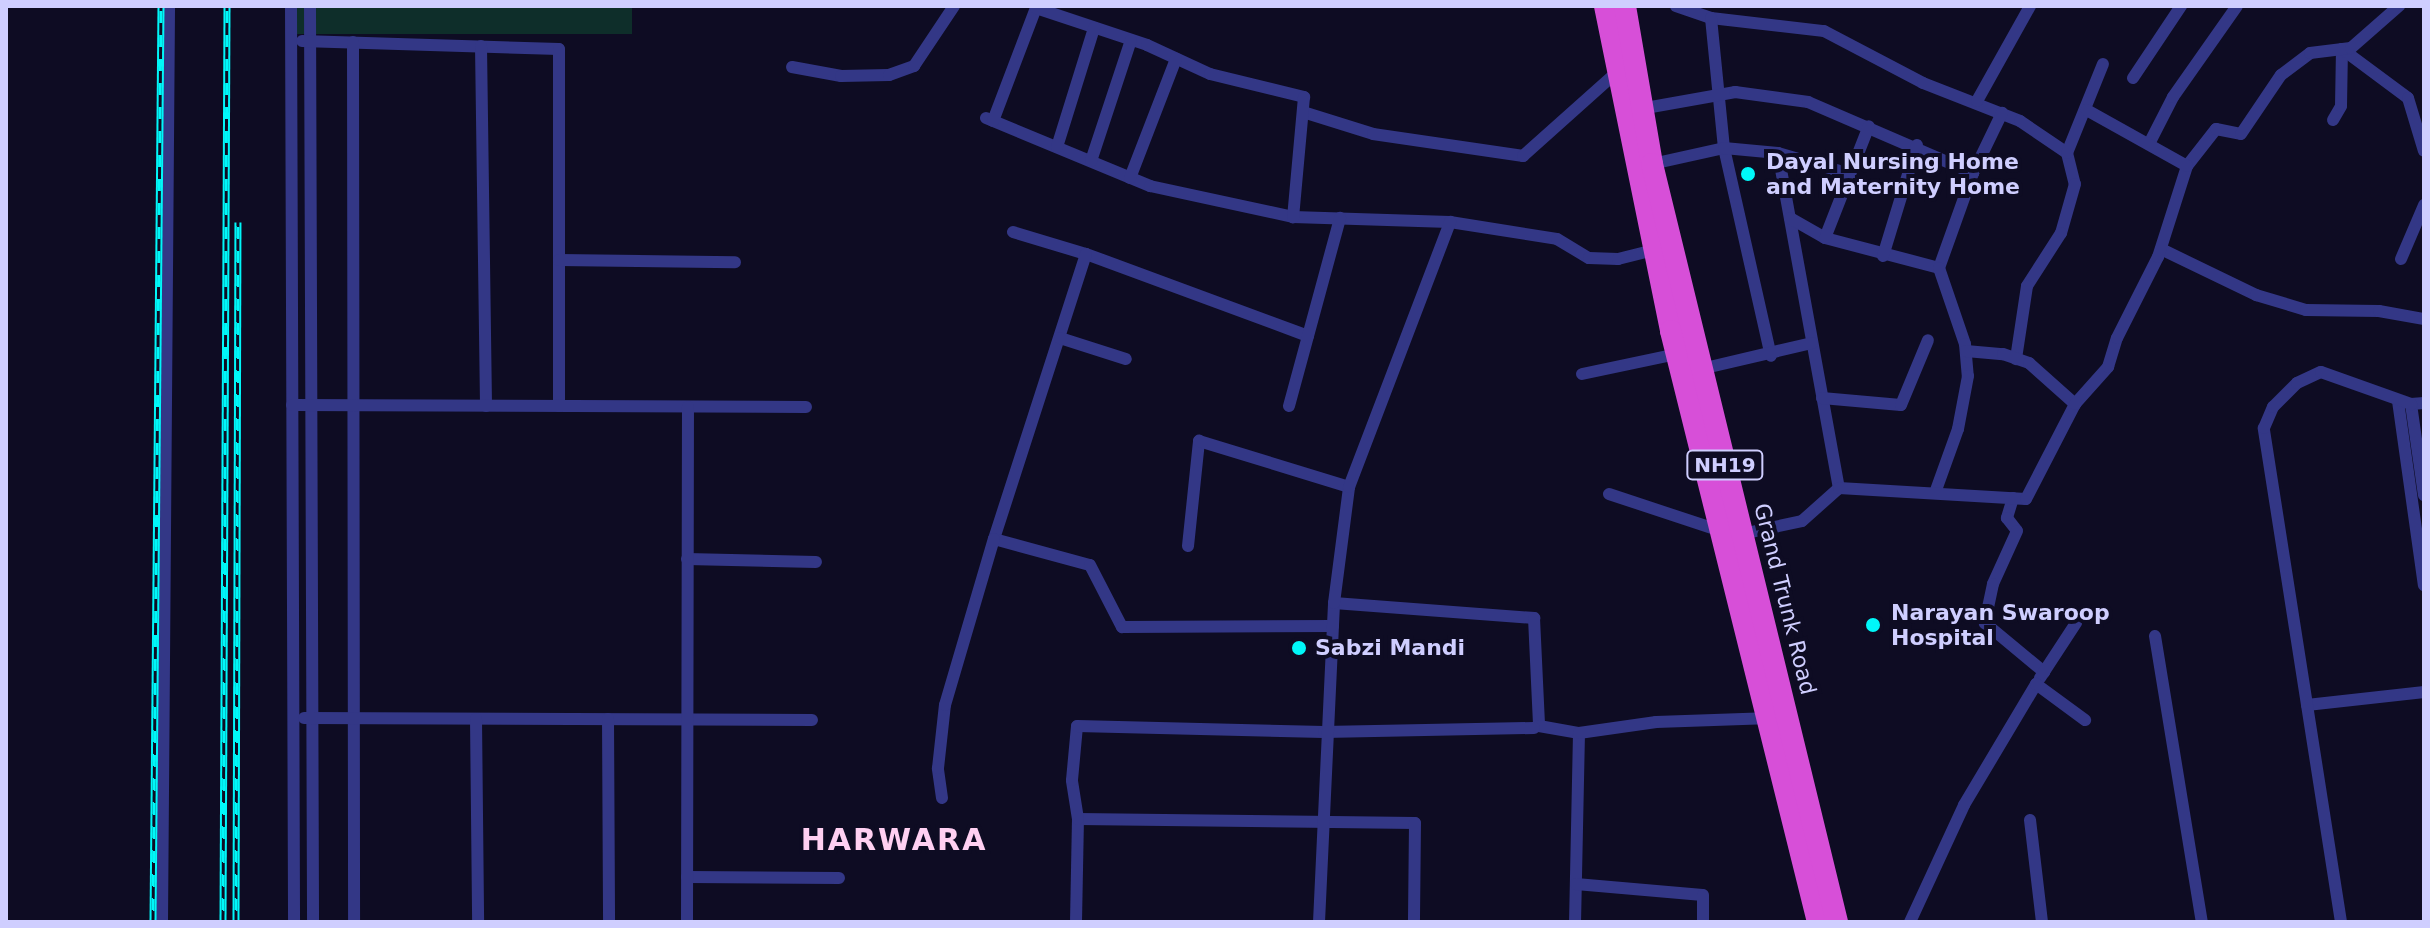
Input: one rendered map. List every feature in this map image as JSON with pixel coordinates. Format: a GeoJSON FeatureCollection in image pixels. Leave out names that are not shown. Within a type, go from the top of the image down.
{"type":"FeatureCollection","features":[{"type":"Feature","properties":{"kind":"highway","name":"Grand Trunk Road"},"geometry":{"type":"LineString","coordinates":[[1625,6],[1618,71],[1654,250],[1677,354],[1732,532]]}},
{"type":"Feature","properties":{"kind":"highway","name":"Grand Trunk Road"},"geometry":{"type":"LineString","coordinates":[[1625,6],[1640,109],[1701,369],[1732,532],[1778,718],[1837,922]]}},
{"type":"Feature","properties":{"kind":"highway","name":"Grand Trunk Road"},"geometry":{"type":"LineString","coordinates":[[1778,718],[1818,922]]}},
{"type":"Feature","properties":{"kind":"street"},"geometry":{"type":"LineString","coordinates":[[162,922],[169,6]]}},
{"type":"Feature","properties":{"kind":"street"},"geometry":{"type":"LineString","coordinates":[[291,6],[294,922]]}},
{"type":"Feature","properties":{"kind":"street"},"geometry":{"type":"LineString","coordinates":[[310,6],[313,922]]}},
{"type":"Feature","properties":{"kind":"street"},"geometry":{"type":"LineString","coordinates":[[792,67],[861,77],[901,71],[914,66],[954,6]]}},
{"type":"Feature","properties":{"kind":"street"},"geometry":{"type":"LineString","coordinates":[[1676,6],[1711,18],[1824,31],[1923,83],[2002,113],[2067,153]]}},
{"type":"Feature","properties":{"kind":"street"},"geometry":{"type":"LineString","coordinates":[[1977,101],[2030,6]]}},
{"type":"Feature","properties":{"kind":"street"},"geometry":{"type":"LineString","coordinates":[[2133,78],[2181,6]]}},
{"type":"Feature","properties":{"kind":"street"},"geometry":{"type":"LineString","coordinates":[[1609,494],[1732,532],[1802,521],[1839,488],[2026,499],[2075,404],[2108,367],[2117,338],[2161,249],[2187,166],[2216,129],[2241,134],[2281,75],[2310,53],[2351,48],[2399,6]]}},
{"type":"Feature","properties":{"kind":"street"},"geometry":{"type":"LineString","coordinates":[[1293,217],[1304,97],[1176,59],[1131,40],[1036,8],[989,119],[1130,178],[1293,217],[1450,222],[1557,239],[1589,258],[1618,259],[1654,250]]}},
{"type":"Feature","properties":{"kind":"street"},"geometry":{"type":"LineString","coordinates":[[2149,144],[2173,97],[2232,8]]}},
{"type":"Feature","properties":{"kind":"street"},"geometry":{"type":"LineString","coordinates":[[1711,18],[1723,95],[1724,148],[1771,356]]}},
{"type":"Feature","properties":{"kind":"street"},"geometry":{"type":"LineString","coordinates":[[1057,147],[1094,28]]}},
{"type":"Feature","properties":{"kind":"street"},"geometry":{"type":"LineString","coordinates":[[291,40],[559,49],[559,406]]}},
{"type":"Feature","properties":{"kind":"street"},"geometry":{"type":"LineString","coordinates":[[1091,161],[1131,40]]}},
{"type":"Feature","properties":{"kind":"street"},"geometry":{"type":"LineString","coordinates":[[353,42],[354,922]]}},
{"type":"Feature","properties":{"kind":"street"},"geometry":{"type":"LineString","coordinates":[[481,46],[486,406]]}},
{"type":"Feature","properties":{"kind":"street"},"geometry":{"type":"LineString","coordinates":[[2333,120],[2341,106],[2342,49]]}},
{"type":"Feature","properties":{"kind":"street"},"geometry":{"type":"LineString","coordinates":[[2342,49],[2408,98],[2424,151]]}},
{"type":"Feature","properties":{"kind":"street"},"geometry":{"type":"LineString","coordinates":[[1130,178],[1176,59]]}},
{"type":"Feature","properties":{"kind":"street"},"geometry":{"type":"LineString","coordinates":[[2016,359],[2027,286],[2061,233],[2075,184],[2067,153],[2087,110],[2103,64]]}},
{"type":"Feature","properties":{"kind":"street"},"geometry":{"type":"LineString","coordinates":[[1303,112],[1373,134],[1523,156],[1618,71]]}},
{"type":"Feature","properties":{"kind":"street"},"geometry":{"type":"LineString","coordinates":[[1640,109],[1723,95],[1808,102],[1917,145],[1973,173]]}},
{"type":"Feature","properties":{"kind":"street"},"geometry":{"type":"LineString","coordinates":[[2087,110],[2187,166]]}},
{"type":"Feature","properties":{"kind":"street"},"geometry":{"type":"LineString","coordinates":[[1935,493],[1958,429],[1968,376],[1966,351],[1939,268],[1973,173],[2002,113]]}},
{"type":"Feature","properties":{"kind":"street"},"geometry":{"type":"LineString","coordinates":[[1825,238],[1869,126]]}},
{"type":"Feature","properties":{"kind":"street"},"geometry":{"type":"LineString","coordinates":[[1883,256],[1917,145]]}},
{"type":"Feature","properties":{"kind":"street"},"geometry":{"type":"LineString","coordinates":[[1652,164],[1724,148],[1778,153],[1850,174]]}},
{"type":"Feature","properties":{"kind":"street"},"geometry":{"type":"LineString","coordinates":[[1778,153],[1839,488]]}},
{"type":"Feature","properties":{"kind":"street"},"geometry":{"type":"LineString","coordinates":[[2401,259],[2424,205]]}},
{"type":"Feature","properties":{"kind":"street"},"geometry":{"type":"LineString","coordinates":[[1289,406],[1340,218]]}},
{"type":"Feature","properties":{"kind":"street"},"geometry":{"type":"LineString","coordinates":[[1790,218],[1825,238],[1883,256],[1939,268]]}},
{"type":"Feature","properties":{"kind":"street"},"geometry":{"type":"LineString","coordinates":[[1319,922],[1334,603],[1349,487],[1450,222]]}},
{"type":"Feature","properties":{"kind":"street"},"geometry":{"type":"LineString","coordinates":[[1013,232],[1086,254],[1308,336]]}},
{"type":"Feature","properties":{"kind":"street"},"geometry":{"type":"LineString","coordinates":[[2161,249],[2256,295],[2306,310],[2352,309],[2424,319]]}},
{"type":"Feature","properties":{"kind":"street"},"geometry":{"type":"LineString","coordinates":[[942,798],[938,768],[945,705],[994,539],[1086,254]]}},
{"type":"Feature","properties":{"kind":"street"},"geometry":{"type":"LineString","coordinates":[[559,260],[735,262]]}},
{"type":"Feature","properties":{"kind":"street"},"geometry":{"type":"LineString","coordinates":[[1060,338],[1126,359]]}},
{"type":"Feature","properties":{"kind":"street"},"geometry":{"type":"LineString","coordinates":[[1822,398],[1901,405],[1928,340]]}},
{"type":"Feature","properties":{"kind":"street"},"geometry":{"type":"LineString","coordinates":[[1701,369],[1771,356],[1812,343]]}},
{"type":"Feature","properties":{"kind":"street"},"geometry":{"type":"LineString","coordinates":[[1966,351],[2029,363],[2075,404]]}},
{"type":"Feature","properties":{"kind":"street"},"geometry":{"type":"LineString","coordinates":[[1582,374],[1677,354]]}},
{"type":"Feature","properties":{"kind":"street"},"geometry":{"type":"LineString","coordinates":[[2341,922],[2264,428],[2273,407],[2297,383],[2321,372],[2411,403]]}},
{"type":"Feature","properties":{"kind":"street"},"geometry":{"type":"LineString","coordinates":[[2411,403],[2424,495]]}},
{"type":"Feature","properties":{"kind":"street"},"geometry":{"type":"LineString","coordinates":[[2411,403],[2424,585]]}},
{"type":"Feature","properties":{"kind":"street"},"geometry":{"type":"LineString","coordinates":[[292,405],[806,407]]}},
{"type":"Feature","properties":{"kind":"street"},"geometry":{"type":"LineString","coordinates":[[687,922],[688,407]]}},
{"type":"Feature","properties":{"kind":"street"},"geometry":{"type":"LineString","coordinates":[[1188,546],[1199,441],[1349,487]]}},
{"type":"Feature","properties":{"kind":"street"},"geometry":{"type":"LineString","coordinates":[[2013,498],[2007,518],[2017,531],[1993,584],[1985,623],[2044,672]]}},
{"type":"Feature","properties":{"kind":"street"},"geometry":{"type":"LineString","coordinates":[[994,539],[1090,565],[1122,627],[1333,626]]}},
{"type":"Feature","properties":{"kind":"street"},"geometry":{"type":"LineString","coordinates":[[687,559],[816,562]]}},
{"type":"Feature","properties":{"kind":"street"},"geometry":{"type":"LineString","coordinates":[[1334,603],[1534,618],[1539,726],[1579,733],[1656,722],[1778,718]]}},
{"type":"Feature","properties":{"kind":"street"},"geometry":{"type":"LineString","coordinates":[[1910,922],[1964,805],[2076,623]]}},
{"type":"Feature","properties":{"kind":"street"},"geometry":{"type":"LineString","coordinates":[[2155,636],[2202,922]]}},
{"type":"Feature","properties":{"kind":"street"},"geometry":{"type":"LineString","coordinates":[[2036,684],[2085,720]]}},
{"type":"Feature","properties":{"kind":"street"},"geometry":{"type":"LineString","coordinates":[[2307,705],[2424,692]]}},
{"type":"Feature","properties":{"kind":"street"},"geometry":{"type":"LineString","coordinates":[[293,718],[812,720]]}},
{"type":"Feature","properties":{"kind":"street"},"geometry":{"type":"LineString","coordinates":[[476,719],[478,922]]}},
{"type":"Feature","properties":{"kind":"street"},"geometry":{"type":"LineString","coordinates":[[608,719],[609,922]]}},
{"type":"Feature","properties":{"kind":"street"},"geometry":{"type":"LineString","coordinates":[[1076,922],[1078,819],[1072,780],[1077,726],[1329,732],[1534,728]]}},
{"type":"Feature","properties":{"kind":"street"},"geometry":{"type":"LineString","coordinates":[[1575,922],[1579,733]]}},
{"type":"Feature","properties":{"kind":"street"},"geometry":{"type":"LineString","coordinates":[[1078,819],[1325,819],[1415,823],[1414,922]]}},
{"type":"Feature","properties":{"kind":"street"},"geometry":{"type":"LineString","coordinates":[[2030,820],[2042,922]]}},
{"type":"Feature","properties":{"kind":"street"},"geometry":{"type":"LineString","coordinates":[[687,877],[839,878]]}},
{"type":"Feature","properties":{"kind":"street"},"geometry":{"type":"LineString","coordinates":[[1576,884],[1703,895],[1703,922]]}},
{"type":"Feature","properties":{"kind":"green space"},"geometry":{"type":"Polygon","coordinates":[[[292,6],[632,6],[632,34],[292,34],[292,6]]]}},
{"type":"Feature","properties":{"kind":"railway"},"geometry":{"type":"LineString","coordinates":[[153,922],[161,6]]}},
{"type":"Feature","properties":{"kind":"railway"},"geometry":{"type":"LineString","coordinates":[[223,922],[227,6]]}},
{"type":"Feature","properties":{"kind":"railway"},"geometry":{"type":"LineString","coordinates":[[236,922],[238,222]]}},
{"type":"Feature","properties":{"kind":"place","name":"Dayal Nursing Home and Maternity Home"},"geometry":{"type":"Point","coordinates":[1748,174]}},
{"type":"Feature","properties":{"kind":"place","name":"Narayan Swaroop Hospital"},"geometry":{"type":"Point","coordinates":[1873,625]}},
{"type":"Feature","properties":{"kind":"place","name":"Sabzi Mandi"},"geometry":{"type":"Point","coordinates":[1299,648]}},
{"type":"Feature","properties":{"kind":"district","name":"HARWARA"},"geometry":{"type":"Point","coordinates":[894,840]}}]}
